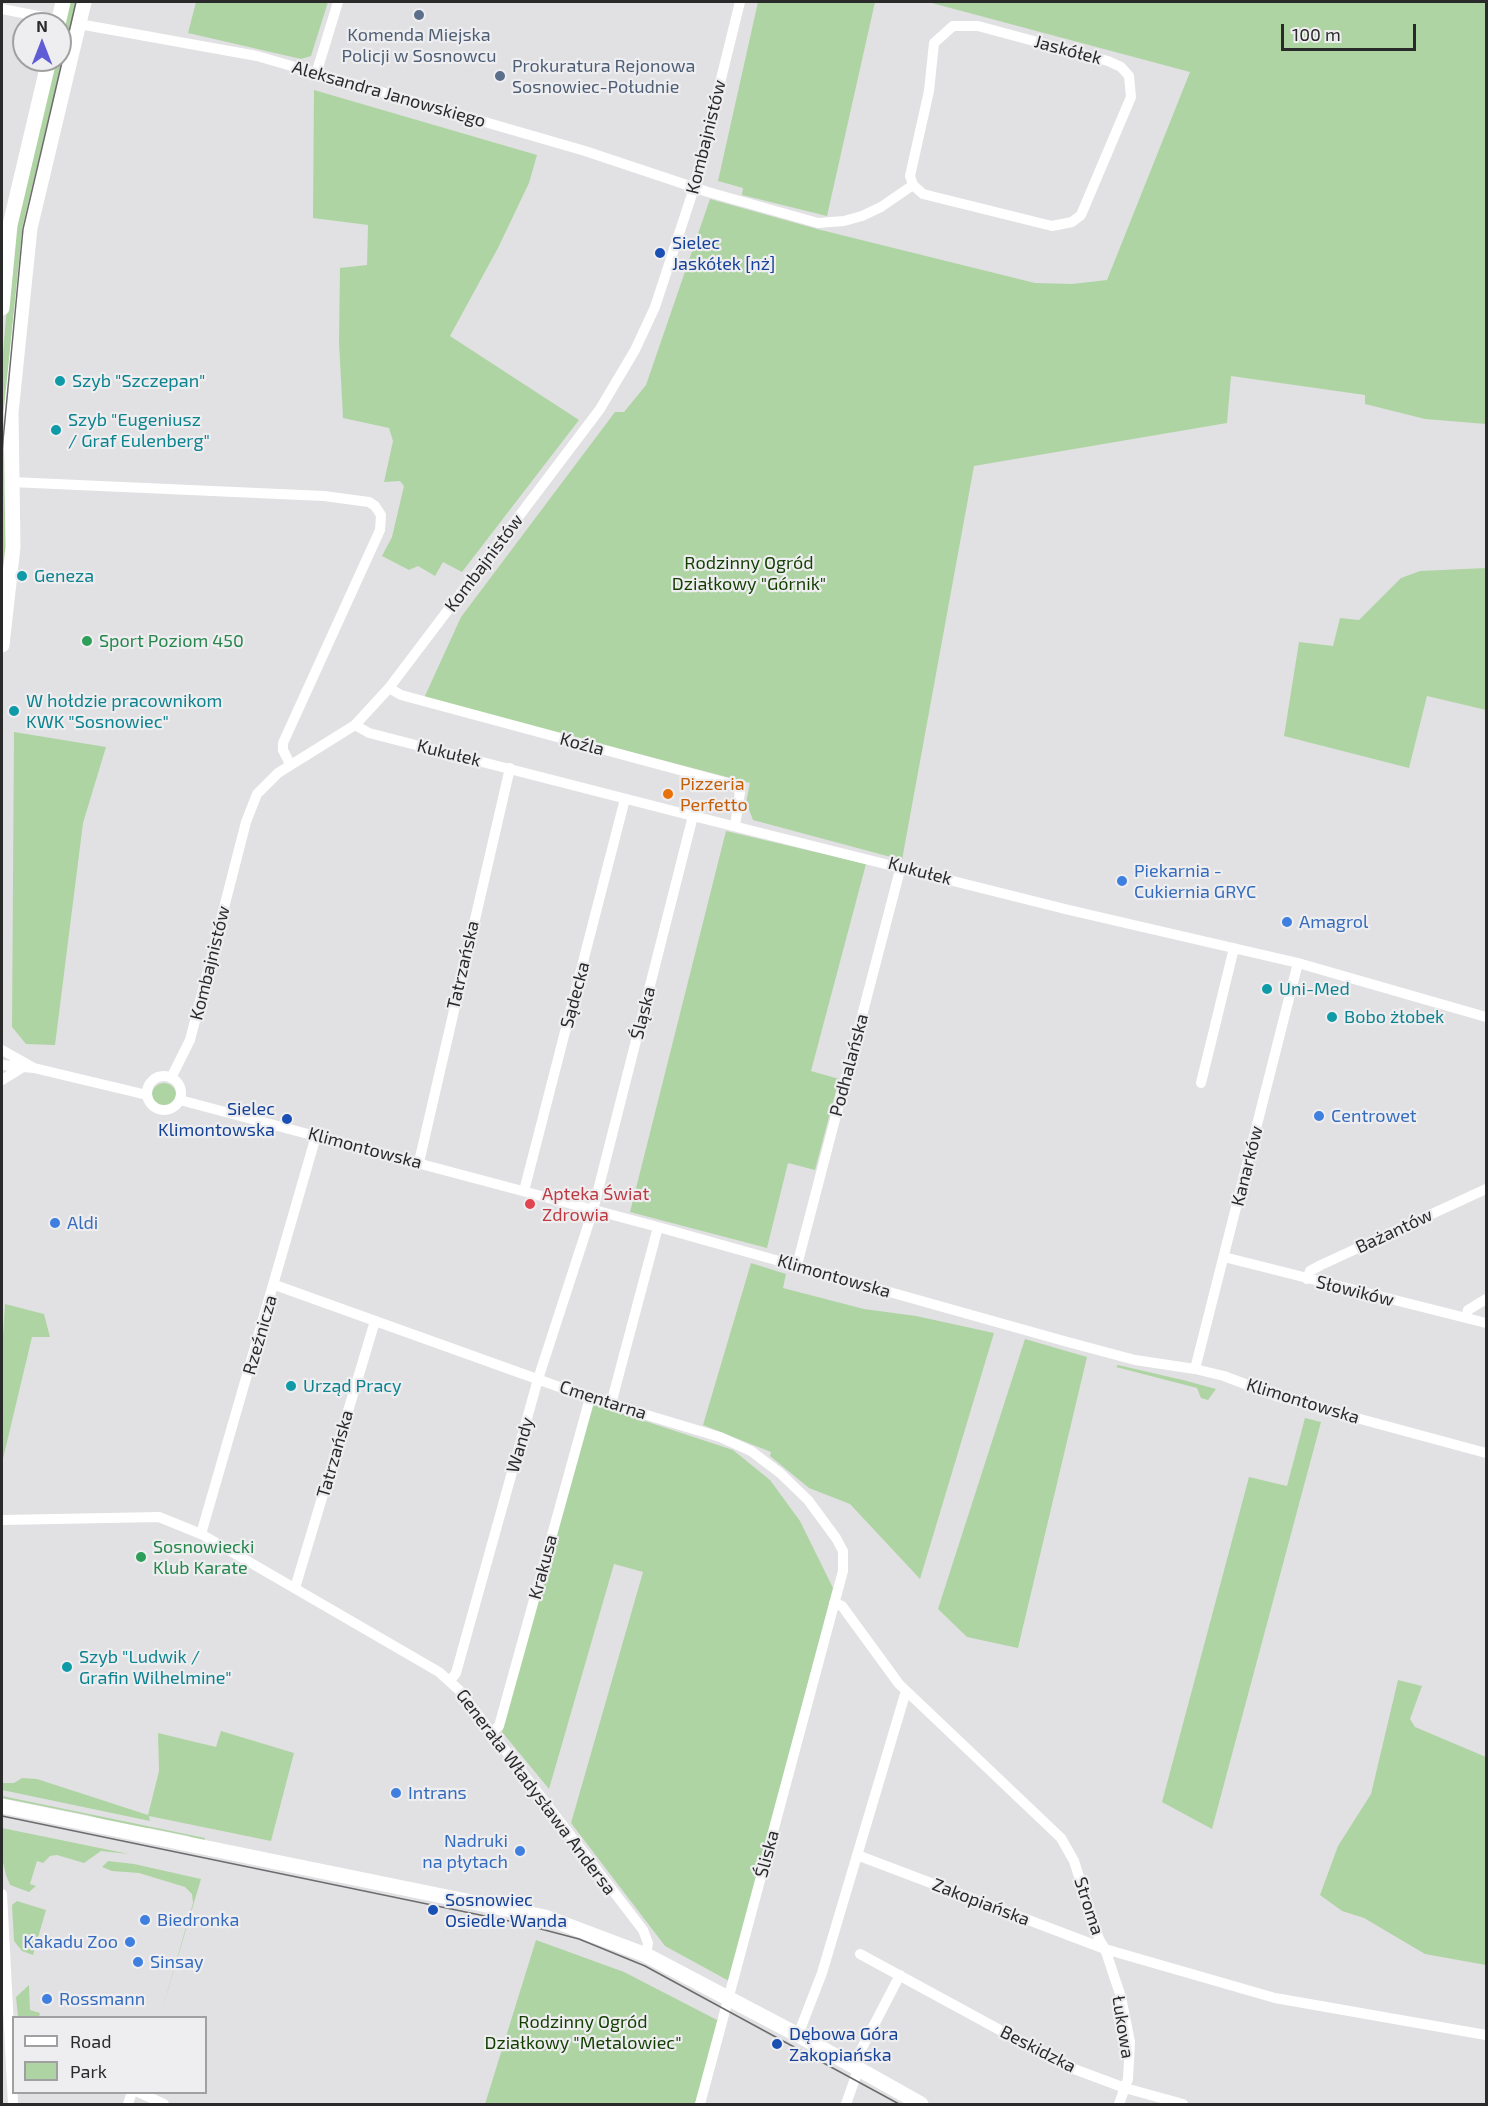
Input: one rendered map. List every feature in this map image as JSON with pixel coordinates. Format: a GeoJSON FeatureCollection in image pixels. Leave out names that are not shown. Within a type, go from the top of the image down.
{"type":"FeatureCollection","features":[{"type":"Feature","properties":{"kind":"main road"},"geometry":{"type":"LineString","coordinates":[[2,645],[13,547],[11,413],[30,228],[84,2]]}},
{"type":"Feature","properties":{"kind":"main road"},"geometry":{"type":"LineString","coordinates":[[2,308],[10,225],[46,72]]}},
{"type":"Feature","properties":{"kind":"main road"},"geometry":{"type":"LineString","coordinates":[[2,1806],[545,1917],[646,1955],[798,2035],[921,2104]]}},
{"type":"Feature","properties":{"kind":"street"},"geometry":{"type":"LineString","coordinates":[[316,74],[338,2]]}},
{"type":"Feature","properties":{"kind":"street","name":"Kombajnistów"},"geometry":{"type":"LineString","coordinates":[[171,1078],[194,1026],[250,809],[262,788],[290,764],[332,741],[355,725],[389,688],[605,401],[635,350],[655,307],[694,188],[740,2]]}},
{"type":"Feature","properties":{"kind":"street","name":"Aleksandra Janowskiego"},"geometry":{"type":"LineString","coordinates":[[79,24],[247,54],[585,151],[694,188]]}},
{"type":"Feature","properties":{"kind":"street","name":"Jaskółek"},"geometry":{"type":"LineString","coordinates":[[953,26],[978,26],[1108,61],[1121,67],[1129,76],[1131,97],[1081,215],[1072,222],[1052,226],[923,194],[913,185],[910,176],[929,91],[934,43],[953,26]]}},
{"type":"Feature","properties":{"kind":"street"},"geometry":{"type":"LineString","coordinates":[[694,188],[825,223],[862,216],[881,207],[913,185]]}},
{"type":"Feature","properties":{"kind":"street"},"geometry":{"type":"LineString","coordinates":[[11,482],[303,495],[360,500],[375,506],[381,515],[380,530],[284,739],[283,750],[290,764]]}},
{"type":"Feature","properties":{"kind":"street","name":"Koźla"},"geometry":{"type":"LineString","coordinates":[[389,688],[401,695],[735,785],[740,792],[735,826]]}},
{"type":"Feature","properties":{"kind":"street","name":"Kukułek"},"geometry":{"type":"LineString","coordinates":[[355,725],[369,733],[693,816],[901,866],[1069,910],[1298,963],[1486,1017]]}},
{"type":"Feature","properties":{"kind":"street","name":"Tatrzańska"},"geometry":{"type":"LineString","coordinates":[[419,1162],[510,768]]}},
{"type":"Feature","properties":{"kind":"street","name":"Sądecka"},"geometry":{"type":"LineString","coordinates":[[524,1191],[626,799]]}},
{"type":"Feature","properties":{"kind":"street","name":"Śląska"},"geometry":{"type":"LineString","coordinates":[[593,1210],[693,816]]}},
{"type":"Feature","properties":{"kind":"street","name":"Podhalańska"},"geometry":{"type":"LineString","coordinates":[[797,1265],[901,866]]}},
{"type":"Feature","properties":{"kind":"street"},"geometry":{"type":"LineString","coordinates":[[1201,1083],[1234,948]]}},
{"type":"Feature","properties":{"kind":"street","name":"Kanarków"},"geometry":{"type":"LineString","coordinates":[[1195,1368],[1298,963]]}},
{"type":"Feature","properties":{"kind":"street"},"geometry":{"type":"LineString","coordinates":[[2,1050],[34,1068],[147,1095]]}},
{"type":"Feature","properties":{"kind":"street"},"geometry":{"type":"LineString","coordinates":[[2,1065],[20,1069],[34,1068]]}},
{"type":"Feature","properties":{"kind":"street"},"geometry":{"type":"LineString","coordinates":[[2,1080],[20,1069]]}},
{"type":"Feature","properties":{"kind":"street"},"geometry":{"type":"LineString","coordinates":[[162,1076],[171,1078],[180,1087],[180,1100],[170,1110],[160,1110],[151,1105],[147,1095],[148,1086],[154,1079],[162,1076]]}},
{"type":"Feature","properties":{"kind":"street","name":"Klimontowska"},"geometry":{"type":"LineString","coordinates":[[180,1100],[658,1227],[1135,1360],[1195,1368],[1279,1397],[1486,1454]]}},
{"type":"Feature","properties":{"kind":"street","name":"Rzeźnicza"},"geometry":{"type":"LineString","coordinates":[[201,1534],[275,1285],[316,1136]]}},
{"type":"Feature","properties":{"kind":"street","name":"Bażantów"},"geometry":{"type":"LineString","coordinates":[[1307,1279],[1310,1271],[1321,1265],[1486,1189]]}},
{"type":"Feature","properties":{"kind":"street","name":"Wandy"},"geometry":{"type":"LineString","coordinates":[[450,1681],[456,1673],[538,1379],[593,1210]]}},
{"type":"Feature","properties":{"kind":"street"},"geometry":{"type":"LineString","coordinates":[[611,1404],[658,1227]]}},
{"type":"Feature","properties":{"kind":"street","name":"Słowików"},"geometry":{"type":"LineString","coordinates":[[1224,1257],[1486,1323]]}},
{"type":"Feature","properties":{"kind":"street","name":"Cmentarna"},"geometry":{"type":"LineString","coordinates":[[275,1285],[590,1398],[720,1437],[751,1451],[780,1473],[808,1500],[828,1524],[843,1551],[843,1571],[834,1603]]}},
{"type":"Feature","properties":{"kind":"street"},"geometry":{"type":"LineString","coordinates":[[1467,1318],[1468,1310],[1486,1299]]}},
{"type":"Feature","properties":{"kind":"street","name":"Tatrzańska"},"geometry":{"type":"LineString","coordinates":[[295,1588],[375,1321]]}},
{"type":"Feature","properties":{"kind":"street","name":"Krakusa"},"geometry":{"type":"LineString","coordinates":[[492,1732],[499,1726],[502,1716],[590,1398]]}},
{"type":"Feature","properties":{"kind":"street","name":"Generała Władysława Andersa"},"geometry":{"type":"LineString","coordinates":[[2,1520],[146,1515],[159,1517],[201,1534],[399,1647],[450,1681],[492,1732],[643,1930],[648,1943],[646,1955]]}},
{"type":"Feature","properties":{"kind":"street","name":"Stroma"},"geometry":{"type":"LineString","coordinates":[[834,1603],[842,1606],[906,1691],[1061,1838],[1074,1861],[1099,1939],[1105,1949],[1275,1998],[1486,2035]]}},
{"type":"Feature","properties":{"kind":"street","name":"Śliska"},"geometry":{"type":"LineString","coordinates":[[700,2104],[834,1603]]}},
{"type":"Feature","properties":{"kind":"street"},"geometry":{"type":"LineString","coordinates":[[798,2035],[822,1973],[906,1691]]}},
{"type":"Feature","properties":{"kind":"street","name":"Zakopiańska"},"geometry":{"type":"LineString","coordinates":[[857,1855],[1105,1949]]}},
{"type":"Feature","properties":{"kind":"street"},"geometry":{"type":"LineString","coordinates":[[2,1894],[12,2033]]}},
{"type":"Feature","properties":{"kind":"street","name":"Łukowa"},"geometry":{"type":"LineString","coordinates":[[1105,1949],[1121,1997],[1130,2042],[1130,2063],[1119,2104]]}},
{"type":"Feature","properties":{"kind":"street","name":"Beskidzka"},"geometry":{"type":"LineString","coordinates":[[860,1954],[1066,2066],[1125,2088],[1183,2104]]}},
{"type":"Feature","properties":{"kind":"street"},"geometry":{"type":"LineString","coordinates":[[846,2104],[855,2069],[900,1976]]}},
{"type":"Feature","properties":{"kind":"street"},"geometry":{"type":"LineString","coordinates":[[142,2094],[164,2104]]}},
{"type":"Feature","properties":{"kind":"green space"},"geometry":{"type":"Polygon","coordinates":[[[67,2],[78,2],[72,27],[72,12],[65,12],[67,2]]]}},
{"type":"Feature","properties":{"kind":"green space"},"geometry":{"type":"Polygon","coordinates":[[[196,2],[328,2],[311,56],[301,59],[188,33],[196,2]]]}},
{"type":"Feature","properties":{"kind":"green space"},"geometry":{"type":"Polygon","coordinates":[[[758,2],[875,2],[827,216],[742,195],[743,188],[718,181],[758,2]]]}},
{"type":"Feature","properties":{"kind":"green space","name":"Rodzinny Ogród Działkowy \"Górnik\""},"geometry":{"type":"Polygon","coordinates":[[[928,2],[1486,2],[1486,424],[1425,419],[1365,404],[1365,395],[1231,376],[1227,423],[974,466],[902,860],[753,820],[746,802],[750,783],[424,698],[461,617],[615,412],[624,412],[646,385],[710,199],[817,229],[1035,283],[1072,284],[1107,280],[1190,72],[928,2]]]}},
{"type":"Feature","properties":{"kind":"green space"},"geometry":{"type":"Polygon","coordinates":[[[51,72],[61,72],[33,189],[2,601],[2,365],[15,230],[51,72]]]}},
{"type":"Feature","properties":{"kind":"green space"},"geometry":{"type":"Polygon","coordinates":[[[314,90],[537,155],[529,183],[498,248],[450,336],[579,420],[462,572],[443,562],[435,576],[418,566],[409,570],[382,556],[392,537],[404,486],[400,481],[384,482],[393,441],[389,428],[343,418],[339,342],[340,268],[367,265],[368,225],[313,218],[314,90]]]}},
{"type":"Feature","properties":{"kind":"green space"},"geometry":{"type":"Polygon","coordinates":[[[1486,568],[1486,710],[1427,696],[1409,768],[1284,736],[1299,642],[1333,646],[1340,618],[1359,620],[1401,578],[1420,571],[1486,568]]]}},
{"type":"Feature","properties":{"kind":"green space"},"geometry":{"type":"Polygon","coordinates":[[[14,732],[106,747],[83,823],[55,1045],[26,1044],[12,1027],[14,732]]]}},
{"type":"Feature","properties":{"kind":"green space"},"geometry":{"type":"Polygon","coordinates":[[[726,831],[866,864],[811,1071],[839,1079],[815,1170],[788,1163],[767,1248],[630,1212],[726,831]]]}},
{"type":"Feature","properties":{"kind":"green space"},"geometry":{"type":"Polygon","coordinates":[[[164,1083],[172,1087],[176,1095],[172,1103],[164,1107],[156,1103],[152,1095],[156,1087],[164,1083]]]}},
{"type":"Feature","properties":{"kind":"green space"},"geometry":{"type":"Polygon","coordinates":[[[751,1263],[786,1274],[783,1288],[864,1309],[916,1316],[994,1333],[920,1579],[850,1504],[809,1488],[770,1456],[771,1452],[703,1425],[751,1263]]]}},
{"type":"Feature","properties":{"kind":"green space"},"geometry":{"type":"Polygon","coordinates":[[[5,1304],[44,1314],[50,1337],[32,1337],[2,1463],[2,1351],[5,1304]]]}},
{"type":"Feature","properties":{"kind":"green space"},"geometry":{"type":"Polygon","coordinates":[[[1025,1339],[1087,1357],[1018,1648],[967,1637],[938,1609],[1025,1339]]]}},
{"type":"Feature","properties":{"kind":"green space"},"geometry":{"type":"Polygon","coordinates":[[[1118,1365],[1216,1389],[1208,1400],[1201,1398],[1197,1388],[1116,1367],[1118,1365]]]}},
{"type":"Feature","properties":{"kind":"green space"},"geometry":{"type":"Polygon","coordinates":[[[593,1404],[733,1450],[770,1480],[800,1521],[833,1588],[729,1981],[665,1946],[571,1823],[643,1572],[614,1564],[549,1789],[502,1732],[544,1570],[593,1404]]]}},
{"type":"Feature","properties":{"kind":"green space"},"geometry":{"type":"Polygon","coordinates":[[[1305,1418],[1321,1422],[1212,1829],[1162,1802],[1249,1477],[1287,1486],[1305,1418]]]}},
{"type":"Feature","properties":{"kind":"green space"},"geometry":{"type":"Polygon","coordinates":[[[1398,1680],[1422,1686],[1410,1719],[1415,1727],[1486,1757],[1486,1965],[1425,1954],[1364,1918],[1342,1911],[1320,1895],[1338,1846],[1371,1794],[1398,1680]]]}},
{"type":"Feature","properties":{"kind":"green space"},"geometry":{"type":"Polygon","coordinates":[[[221,1731],[294,1753],[271,1841],[149,1816],[150,1821],[2,1790],[2,1783],[14,1783],[22,1778],[37,1779],[148,1815],[159,1771],[158,1733],[216,1747],[221,1731]]]}},
{"type":"Feature","properties":{"kind":"green space"},"geometry":{"type":"Polygon","coordinates":[[[2,1796],[205,1838],[204,1841],[195,1841],[189,1836],[149,1828],[141,1830],[87,1815],[2,1798],[2,1796]]]}},
{"type":"Feature","properties":{"kind":"green space"},"geometry":{"type":"Polygon","coordinates":[[[2,1828],[129,1854],[101,1851],[84,1863],[57,1855],[50,1856],[43,1863],[37,1861],[30,1884],[36,1886],[29,1892],[10,1885],[2,1858],[2,1828]]]}},
{"type":"Feature","properties":{"kind":"green space"},"geometry":{"type":"Polygon","coordinates":[[[108,1861],[134,1864],[201,1879],[160,2016],[193,1903],[192,1894],[185,1887],[139,1873],[112,1871],[102,1867],[108,1861]]]}},
{"type":"Feature","properties":{"kind":"green space"},"geometry":{"type":"Polygon","coordinates":[[[17,1901],[46,1910],[33,1955],[22,1951],[14,1941],[12,1905],[17,1901]]]}},
{"type":"Feature","properties":{"kind":"green space","name":"Rodzinny Ogród Działkowy \"Metalowiec\""},"geometry":{"type":"Polygon","coordinates":[[[536,1940],[624,1972],[719,2021],[695,2104],[485,2104],[536,1940]]]}},
{"type":"Feature","properties":{"kind":"green space"},"geometry":{"type":"Polygon","coordinates":[[[29,1985],[30,2010],[40,2013],[39,2016],[18,2016],[16,1997],[29,1985]]]}},
{"type":"Feature","properties":{"kind":"tram line"},"geometry":{"type":"LineString","coordinates":[[2,451],[23,229],[76,2]]}},
{"type":"Feature","properties":{"kind":"tram line"},"geometry":{"type":"LineString","coordinates":[[2,1816],[514,1922],[579,1939],[645,1966],[899,2104]]}},
{"type":"Feature","properties":{"kind":"place","name":"Komenda Miejska Policji w Sosnowcu"},"geometry":{"type":"Point","coordinates":[419,15]}},
{"type":"Feature","properties":{"kind":"place","name":"Prokuratura Rejonowa Sosnowiec-Południe"},"geometry":{"type":"Point","coordinates":[500,76]}},
{"type":"Feature","properties":{"kind":"place","name":"Sielec Jaskółek [nż]"},"geometry":{"type":"Point","coordinates":[660,253]}},
{"type":"Feature","properties":{"kind":"place","name":"Szyb \"Szczepan\""},"geometry":{"type":"Point","coordinates":[60,381]}},
{"type":"Feature","properties":{"kind":"place","name":"Szyb \"Eugeniusz / Graf Eulenberg\""},"geometry":{"type":"Point","coordinates":[56,430]}},
{"type":"Feature","properties":{"kind":"place","name":"Geneza"},"geometry":{"type":"Point","coordinates":[22,576]}},
{"type":"Feature","properties":{"kind":"place","name":"Sport Poziom 450"},"geometry":{"type":"Point","coordinates":[87,641]}},
{"type":"Feature","properties":{"kind":"place","name":"W hołdzie pracownikom KWK \"Sosnowiec\""},"geometry":{"type":"Point","coordinates":[14,711]}},
{"type":"Feature","properties":{"kind":"place","name":"Pizzeria Perfetto"},"geometry":{"type":"Point","coordinates":[668,794]}},
{"type":"Feature","properties":{"kind":"place","name":"Piekarnia - Cukiernia GRYC"},"geometry":{"type":"Point","coordinates":[1122,881]}},
{"type":"Feature","properties":{"kind":"place","name":"Amagrol"},"geometry":{"type":"Point","coordinates":[1287,922]}},
{"type":"Feature","properties":{"kind":"place","name":"Uni-Med"},"geometry":{"type":"Point","coordinates":[1267,989]}},
{"type":"Feature","properties":{"kind":"place","name":"Bobo żłobek"},"geometry":{"type":"Point","coordinates":[1332,1017]}},
{"type":"Feature","properties":{"kind":"place","name":"Centrowet"},"geometry":{"type":"Point","coordinates":[1319,1116]}},
{"type":"Feature","properties":{"kind":"place","name":"Sielec Klimontowska"},"geometry":{"type":"Point","coordinates":[287,1119]}},
{"type":"Feature","properties":{"kind":"place","name":"Apteka Świat Zdrowia"},"geometry":{"type":"Point","coordinates":[530,1204]}},
{"type":"Feature","properties":{"kind":"place","name":"Aldi"},"geometry":{"type":"Point","coordinates":[55,1223]}},
{"type":"Feature","properties":{"kind":"place","name":"Urząd Pracy"},"geometry":{"type":"Point","coordinates":[291,1386]}},
{"type":"Feature","properties":{"kind":"place","name":"Sosnowiecki Klub Karate"},"geometry":{"type":"Point","coordinates":[141,1557]}},
{"type":"Feature","properties":{"kind":"place","name":"Szyb \"Ludwik / Grafin Wilhelmine\""},"geometry":{"type":"Point","coordinates":[67,1667]}},
{"type":"Feature","properties":{"kind":"place","name":"Intrans"},"geometry":{"type":"Point","coordinates":[396,1793]}},
{"type":"Feature","properties":{"kind":"place","name":"Nadruki na płytach"},"geometry":{"type":"Point","coordinates":[520,1851]}},
{"type":"Feature","properties":{"kind":"place","name":"Sosnowiec Osiedle Wanda"},"geometry":{"type":"Point","coordinates":[433,1910]}},
{"type":"Feature","properties":{"kind":"place","name":"Biedronka"},"geometry":{"type":"Point","coordinates":[145,1920]}},
{"type":"Feature","properties":{"kind":"place","name":"Kakadu Zoo"},"geometry":{"type":"Point","coordinates":[130,1942]}},
{"type":"Feature","properties":{"kind":"place","name":"Sinsay"},"geometry":{"type":"Point","coordinates":[138,1962]}},
{"type":"Feature","properties":{"kind":"place","name":"Rossmann"},"geometry":{"type":"Point","coordinates":[47,1999]}},
{"type":"Feature","properties":{"kind":"place","name":"Dębowa Góra Zakopiańska"},"geometry":{"type":"Point","coordinates":[777,2044]}}]}
